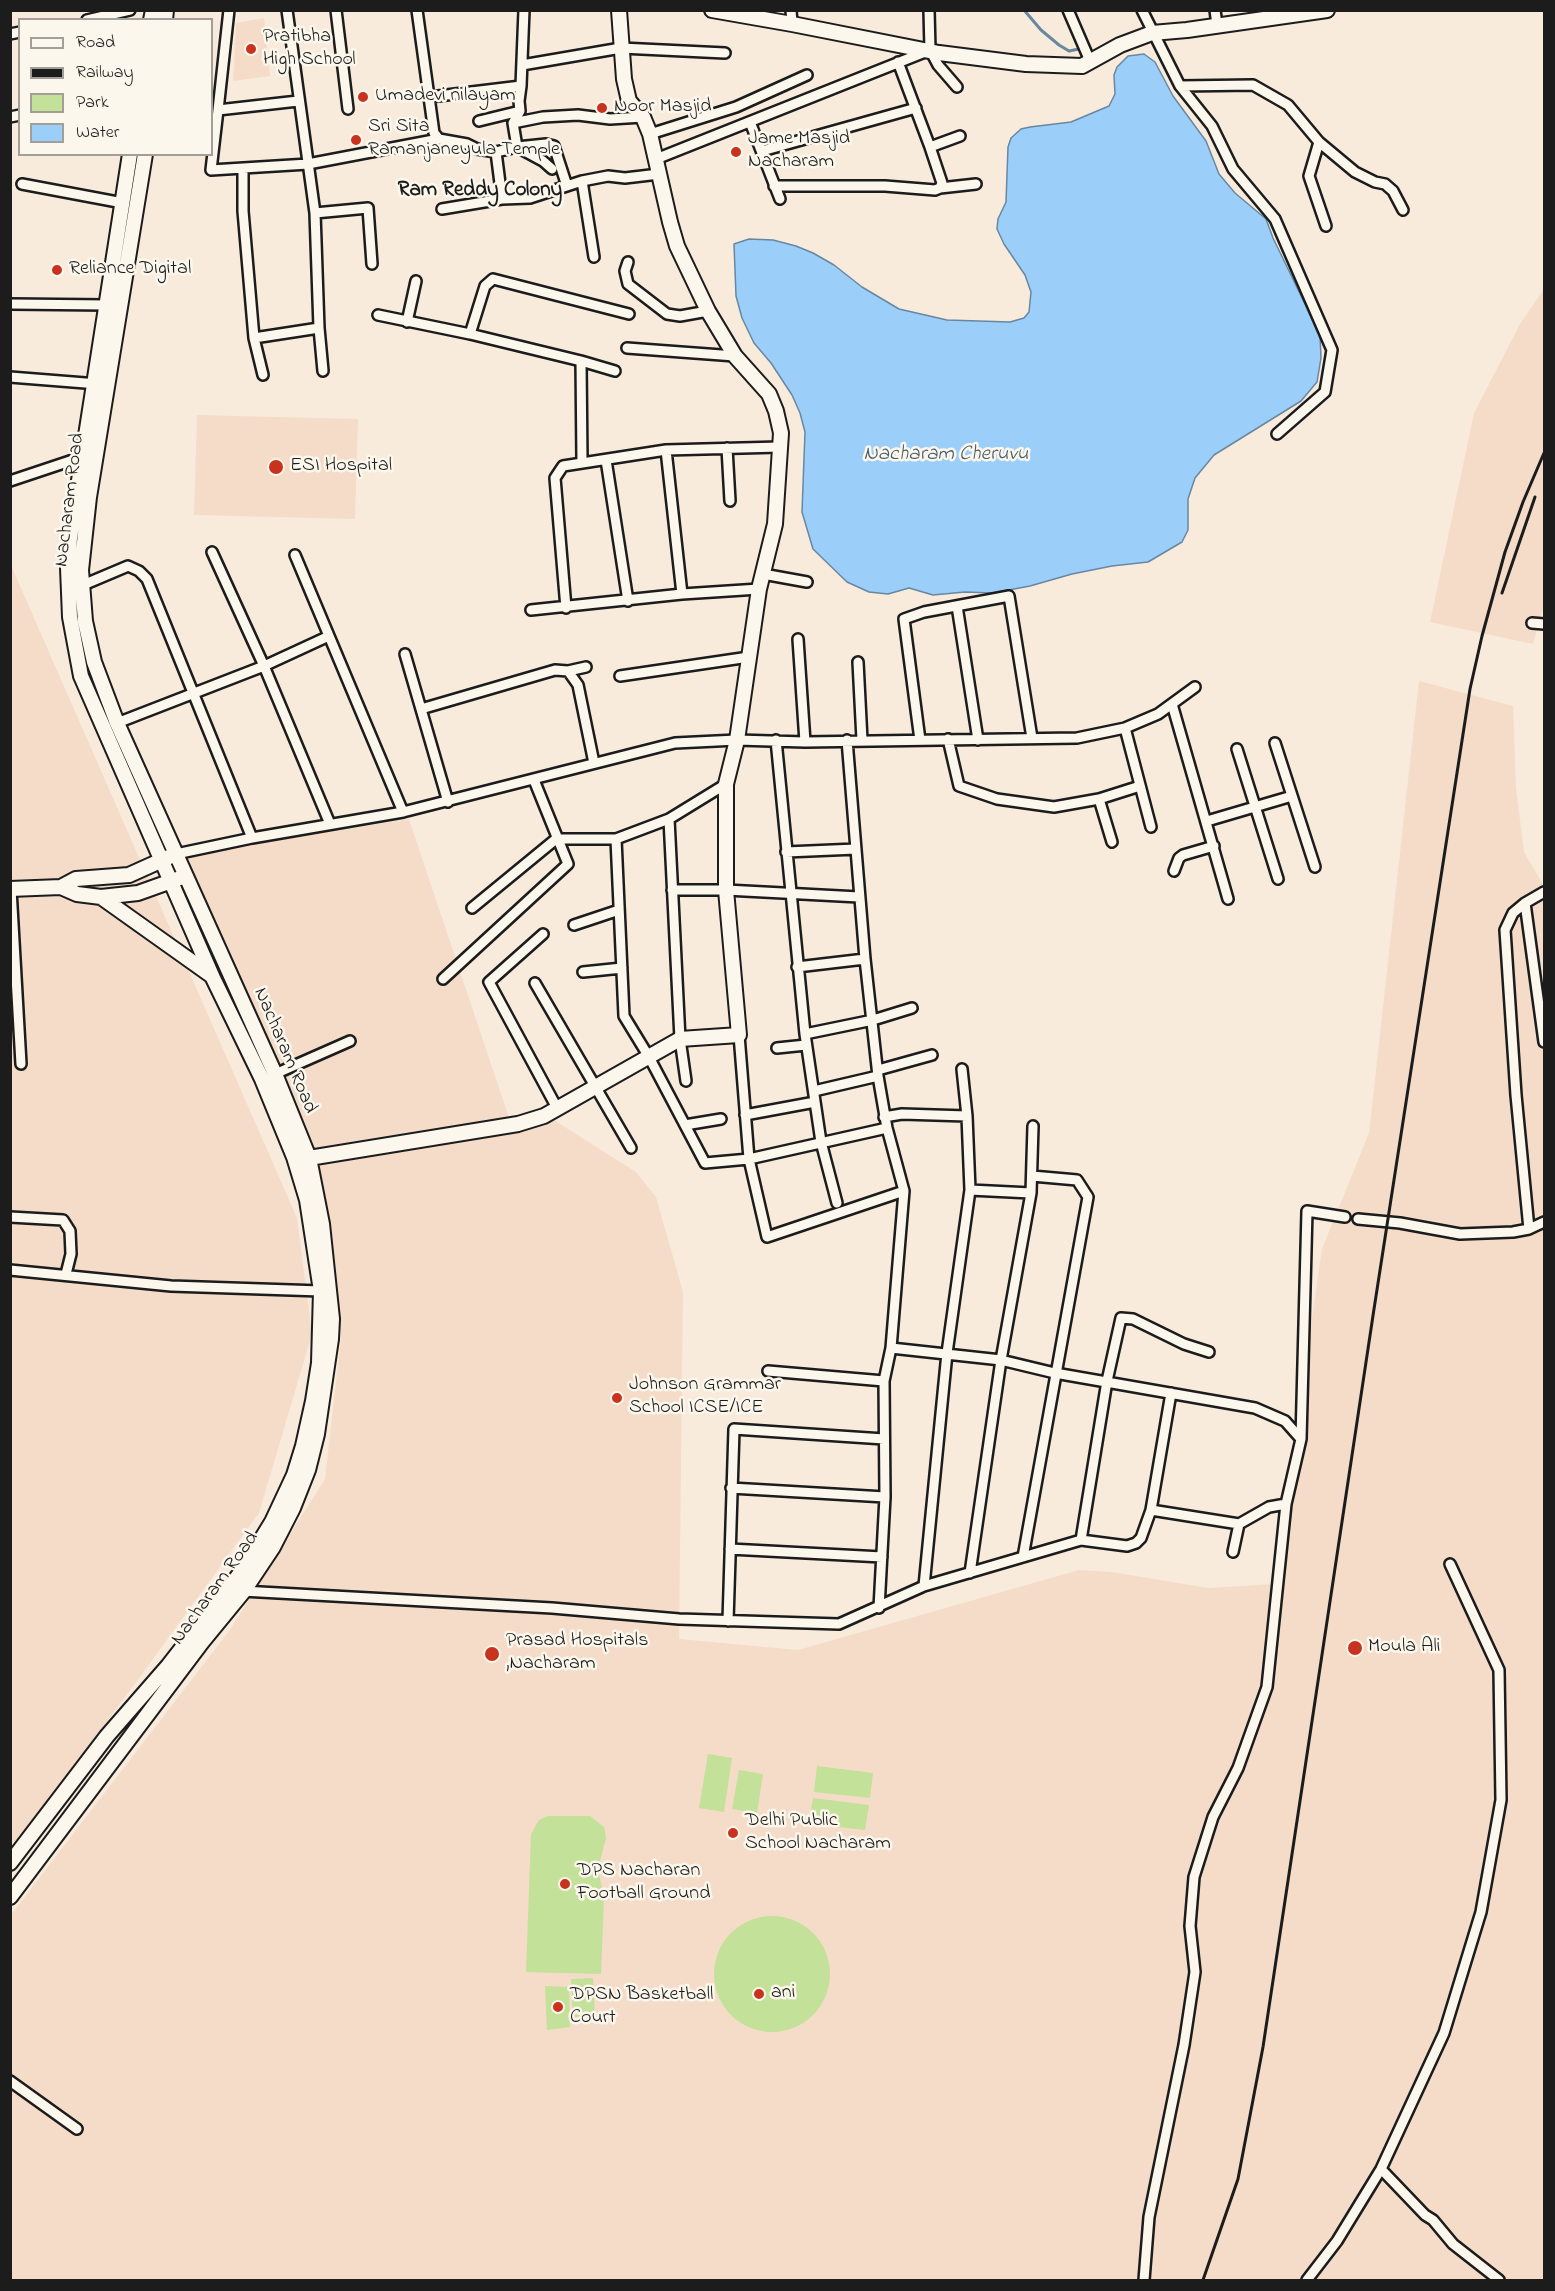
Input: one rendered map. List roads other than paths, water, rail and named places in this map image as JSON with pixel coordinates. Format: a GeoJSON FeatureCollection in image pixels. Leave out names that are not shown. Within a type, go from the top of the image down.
{"type":"FeatureCollection","features":[{"type":"Feature","properties":{"kind":"main road"},"geometry":{"type":"LineString","coordinates":[[309,1158],[518,1124],[544,1116],[681,1039],[740,1035],[726,890],[726,784],[737,740],[759,589],[775,524],[781,433],[769,394],[735,356],[688,274],[677,246],[651,134],[643,117],[629,101],[621,48],[619,10]]}},
{"type":"Feature","properties":{"kind":"main road"},"geometry":{"type":"LineString","coordinates":[[712,10],[792,17],[930,50],[1026,64],[1082,66],[1120,45],[1152,33],[1327,10]]}},
{"type":"Feature","properties":{"kind":"main road","name":"Nacharam Road"},"geometry":{"type":"LineString","coordinates":[[10,1863],[107,1736],[273,1547],[293,1508],[308,1470],[329,1365],[332,1319],[327,1261],[309,1158],[275,1074],[117,723],[94,662],[85,621],[81,570],[107,305],[130,156]]}},
{"type":"Feature","properties":{"kind":"main road","name":"Nacharam Road"},"geometry":{"type":"LineString","coordinates":[[10,1897],[202,1642],[238,1588],[294,1475],[303,1446],[319,1363],[321,1292],[307,1200],[294,1157],[262,1079],[213,978],[81,676],[70,617],[68,568],[70,538],[82,457],[100,384],[145,156]]}},
{"type":"Feature","properties":{"kind":"main road"},"geometry":{"type":"LineString","coordinates":[[11,889],[61,887],[76,879],[129,875],[176,854]]}},
{"type":"Feature","properties":{"kind":"main road"},"geometry":{"type":"LineString","coordinates":[[61,887],[77,894],[101,897],[138,893],[186,876]]}},
{"type":"Feature","properties":{"kind":"main road"},"geometry":{"type":"LineString","coordinates":[[101,897],[213,978]]}},
{"type":"Feature","properties":{"kind":"street"},"geometry":{"type":"LineString","coordinates":[[96,18],[130,10]]}},
{"type":"Feature","properties":{"kind":"street"},"geometry":{"type":"LineString","coordinates":[[213,153],[230,10]]}},
{"type":"Feature","properties":{"kind":"street"},"geometry":{"type":"LineString","coordinates":[[287,10],[315,213],[323,371]]}},
{"type":"Feature","properties":{"kind":"street"},"geometry":{"type":"LineString","coordinates":[[336,10],[348,109]]}},
{"type":"Feature","properties":{"kind":"street"},"geometry":{"type":"LineString","coordinates":[[417,10],[430,97],[431,123],[439,139]]}},
{"type":"Feature","properties":{"kind":"street"},"geometry":{"type":"LineString","coordinates":[[517,147],[513,123],[520,111],[524,10]]}},
{"type":"Feature","properties":{"kind":"street"},"geometry":{"type":"LineString","coordinates":[[929,10],[930,50],[938,65],[957,87]]}},
{"type":"Feature","properties":{"kind":"street"},"geometry":{"type":"LineString","coordinates":[[1068,10],[1090,61]]}},
{"type":"Feature","properties":{"kind":"street"},"geometry":{"type":"LineString","coordinates":[[1142,10],[1180,86],[1212,126],[1233,169],[1275,219],[1332,350],[1325,392],[1277,434]]}},
{"type":"Feature","properties":{"kind":"street"},"geometry":{"type":"LineString","coordinates":[[1215,10],[1217,25]]}},
{"type":"Feature","properties":{"kind":"street"},"geometry":{"type":"LineString","coordinates":[[522,65],[621,48],[725,53]]}},
{"type":"Feature","properties":{"kind":"street"},"geometry":{"type":"LineString","coordinates":[[657,159],[930,50]]}},
{"type":"Feature","properties":{"kind":"street"},"geometry":{"type":"LineString","coordinates":[[898,62],[940,172],[942,183],[940,188]]}},
{"type":"Feature","properties":{"kind":"street"},"geometry":{"type":"LineString","coordinates":[[651,134],[736,106],[807,75]]}},
{"type":"Feature","properties":{"kind":"street"},"geometry":{"type":"LineString","coordinates":[[1180,86],[1253,85],[1288,105],[1319,142],[1355,172],[1384,184],[1393,191],[1403,210]]}},
{"type":"Feature","properties":{"kind":"street"},"geometry":{"type":"LineString","coordinates":[[430,97],[521,86]]}},
{"type":"Feature","properties":{"kind":"street"},"geometry":{"type":"LineString","coordinates":[[218,110],[298,101]]}},
{"type":"Feature","properties":{"kind":"street"},"geometry":{"type":"LineString","coordinates":[[762,151],[916,108]]}},
{"type":"Feature","properties":{"kind":"street"},"geometry":{"type":"LineString","coordinates":[[479,121],[520,111]]}},
{"type":"Feature","properties":{"kind":"street"},"geometry":{"type":"LineString","coordinates":[[513,123],[543,117],[578,115],[610,119],[643,117]]}},
{"type":"Feature","properties":{"kind":"street"},"geometry":{"type":"LineString","coordinates":[[750,122],[780,199]]}},
{"type":"Feature","properties":{"kind":"street"},"geometry":{"type":"LineString","coordinates":[[930,147],[960,136]]}},
{"type":"Feature","properties":{"kind":"street"},"geometry":{"type":"LineString","coordinates":[[213,156],[211,170],[243,170],[308,164],[439,139],[495,152],[546,144],[554,146],[567,186]]}},
{"type":"Feature","properties":{"kind":"street"},"geometry":{"type":"LineString","coordinates":[[1319,142],[1309,176],[1326,226]]}},
{"type":"Feature","properties":{"kind":"street"},"geometry":{"type":"LineString","coordinates":[[517,147],[543,161],[552,169]]}},
{"type":"Feature","properties":{"kind":"street"},"geometry":{"type":"LineString","coordinates":[[495,152],[502,199]]}},
{"type":"Feature","properties":{"kind":"street"},"geometry":{"type":"LineString","coordinates":[[243,170],[243,211],[254,338],[263,375]]}},
{"type":"Feature","properties":{"kind":"street"},"geometry":{"type":"LineString","coordinates":[[442,209],[502,199],[530,198],[582,181],[608,176],[625,178],[659,174]]}},
{"type":"Feature","properties":{"kind":"street"},"geometry":{"type":"LineString","coordinates":[[582,181],[594,257]]}},
{"type":"Feature","properties":{"kind":"street"},"geometry":{"type":"LineString","coordinates":[[22,184],[123,203]]}},
{"type":"Feature","properties":{"kind":"street"},"geometry":{"type":"LineString","coordinates":[[774,186],[885,186],[934,190],[976,184]]}},
{"type":"Feature","properties":{"kind":"street"},"geometry":{"type":"LineString","coordinates":[[315,213],[368,208],[372,264]]}},
{"type":"Feature","properties":{"kind":"street"},"geometry":{"type":"LineString","coordinates":[[628,262],[625,271],[628,284],[667,314],[680,316],[708,311]]}},
{"type":"Feature","properties":{"kind":"street"},"geometry":{"type":"LineString","coordinates":[[470,334],[485,286],[493,279],[629,314]]}},
{"type":"Feature","properties":{"kind":"street"},"geometry":{"type":"LineString","coordinates":[[407,322],[416,281]]}},
{"type":"Feature","properties":{"kind":"street"},"geometry":{"type":"LineString","coordinates":[[10,304],[107,305]]}},
{"type":"Feature","properties":{"kind":"street"},"geometry":{"type":"LineString","coordinates":[[378,315],[470,334],[615,371]]}},
{"type":"Feature","properties":{"kind":"street"},"geometry":{"type":"LineString","coordinates":[[254,338],[319,327]]}},
{"type":"Feature","properties":{"kind":"street"},"geometry":{"type":"LineString","coordinates":[[627,348],[735,356]]}},
{"type":"Feature","properties":{"kind":"street"},"geometry":{"type":"LineString","coordinates":[[581,361],[582,462]]}},
{"type":"Feature","properties":{"kind":"street"},"geometry":{"type":"LineString","coordinates":[[10,377],[100,384]]}},
{"type":"Feature","properties":{"kind":"street"},"geometry":{"type":"LineString","coordinates":[[567,608],[555,478],[563,466],[666,450],[780,447]]}},
{"type":"Feature","properties":{"kind":"street"},"geometry":{"type":"LineString","coordinates":[[727,448],[730,501]]}},
{"type":"Feature","properties":{"kind":"street"},"geometry":{"type":"LineString","coordinates":[[666,450],[682,594]]}},
{"type":"Feature","properties":{"kind":"street"},"geometry":{"type":"LineString","coordinates":[[10,481],[82,457]]}},
{"type":"Feature","properties":{"kind":"street"},"geometry":{"type":"LineString","coordinates":[[606,460],[628,601]]}},
{"type":"Feature","properties":{"kind":"street"},"geometry":{"type":"LineString","coordinates":[[212,552],[264,666],[330,824]]}},
{"type":"Feature","properties":{"kind":"street"},"geometry":{"type":"LineString","coordinates":[[295,555],[403,812]]}},
{"type":"Feature","properties":{"kind":"street"},"geometry":{"type":"LineString","coordinates":[[83,585],[128,566],[139,571],[147,579],[252,838]]}},
{"type":"Feature","properties":{"kind":"street"},"geometry":{"type":"LineString","coordinates":[[763,574],[807,582]]}},
{"type":"Feature","properties":{"kind":"street"},"geometry":{"type":"LineString","coordinates":[[531,610],[567,608],[682,594],[759,589]]}},
{"type":"Feature","properties":{"kind":"street"},"geometry":{"type":"LineString","coordinates":[[920,740],[904,619],[924,612],[1009,596],[1032,738]]}},
{"type":"Feature","properties":{"kind":"street"},"geometry":{"type":"LineString","coordinates":[[957,606],[978,740]]}},
{"type":"Feature","properties":{"kind":"street"},"geometry":{"type":"LineString","coordinates":[[1532,623],[1545,624]]}},
{"type":"Feature","properties":{"kind":"street"},"geometry":{"type":"LineString","coordinates":[[117,723],[264,666],[329,636]]}},
{"type":"Feature","properties":{"kind":"street"},"geometry":{"type":"LineString","coordinates":[[798,639],[805,742]]}},
{"type":"Feature","properties":{"kind":"street"},"geometry":{"type":"LineString","coordinates":[[405,654],[448,802]]}},
{"type":"Feature","properties":{"kind":"street"},"geometry":{"type":"LineString","coordinates":[[620,676],[749,657]]}},
{"type":"Feature","properties":{"kind":"street"},"geometry":{"type":"LineString","coordinates":[[858,662],[862,740]]}},
{"type":"Feature","properties":{"kind":"street"},"geometry":{"type":"LineString","coordinates":[[421,709],[555,670],[586,667]]}},
{"type":"Feature","properties":{"kind":"street"},"geometry":{"type":"LineString","coordinates":[[568,670],[578,685],[594,763]]}},
{"type":"Feature","properties":{"kind":"street"},"geometry":{"type":"LineString","coordinates":[[176,854],[448,802],[675,743],[737,740],[805,742],[1077,738],[1125,728],[1158,714],[1195,687]]}},
{"type":"Feature","properties":{"kind":"street"},"geometry":{"type":"LineString","coordinates":[[1172,704],[1228,899]]}},
{"type":"Feature","properties":{"kind":"street"},"geometry":{"type":"LineString","coordinates":[[1125,728],[1150,827]]}},
{"type":"Feature","properties":{"kind":"street"},"geometry":{"type":"LineString","coordinates":[[776,740],[805,1034],[821,1142],[837,1203]]}},
{"type":"Feature","properties":{"kind":"street"},"geometry":{"type":"LineString","coordinates":[[847,740],[859,897],[878,1073],[886,1128],[904,1191],[891,1348],[884,1381],[885,1497],[879,1608]]}},
{"type":"Feature","properties":{"kind":"street"},"geometry":{"type":"LineString","coordinates":[[948,740],[959,786],[997,799],[1054,807],[1099,799],[1140,786]]}},
{"type":"Feature","properties":{"kind":"street"},"geometry":{"type":"LineString","coordinates":[[1275,742],[1315,867]]}},
{"type":"Feature","properties":{"kind":"street"},"geometry":{"type":"LineString","coordinates":[[1237,750],[1278,879]]}},
{"type":"Feature","properties":{"kind":"street"},"geometry":{"type":"LineString","coordinates":[[443,979],[568,864],[534,780]]}},
{"type":"Feature","properties":{"kind":"street"},"geometry":{"type":"LineString","coordinates":[[472,908],[556,839],[616,839],[669,819],[726,784]]}},
{"type":"Feature","properties":{"kind":"street"},"geometry":{"type":"LineString","coordinates":[[1207,820],[1292,796]]}},
{"type":"Feature","properties":{"kind":"street"},"geometry":{"type":"LineString","coordinates":[[1099,799],[1112,842]]}},
{"type":"Feature","properties":{"kind":"street"},"geometry":{"type":"LineString","coordinates":[[669,819],[681,1039],[686,1081]]}},
{"type":"Feature","properties":{"kind":"street"},"geometry":{"type":"LineString","coordinates":[[616,839],[624,1016],[649,1057],[705,1163],[749,1159],[886,1128]]}},
{"type":"Feature","properties":{"kind":"street"},"geometry":{"type":"LineString","coordinates":[[1174,872],[1179,858],[1183,855],[1214,846]]}},
{"type":"Feature","properties":{"kind":"street"},"geometry":{"type":"LineString","coordinates":[[786,852],[856,849]]}},
{"type":"Feature","properties":{"kind":"street"},"geometry":{"type":"LineString","coordinates":[[11,889],[21,1064]]}},
{"type":"Feature","properties":{"kind":"street"},"geometry":{"type":"LineString","coordinates":[[672,890],[726,890],[859,897]]}},
{"type":"Feature","properties":{"kind":"street"},"geometry":{"type":"LineString","coordinates":[[1529,1229],[1516,1095],[1505,930],[1513,913],[1545,892]]}},
{"type":"Feature","properties":{"kind":"street"},"geometry":{"type":"LineString","coordinates":[[1525,903],[1545,1042]]}},
{"type":"Feature","properties":{"kind":"street"},"geometry":{"type":"LineString","coordinates":[[574,925],[620,910]]}},
{"type":"Feature","properties":{"kind":"street"},"geometry":{"type":"LineString","coordinates":[[543,934],[489,982],[557,1108]]}},
{"type":"Feature","properties":{"kind":"street"},"geometry":{"type":"LineString","coordinates":[[797,967],[865,959]]}},
{"type":"Feature","properties":{"kind":"street"},"geometry":{"type":"LineString","coordinates":[[583,972],[622,968]]}},
{"type":"Feature","properties":{"kind":"street"},"geometry":{"type":"LineString","coordinates":[[535,983],[594,1088],[631,1148]]}},
{"type":"Feature","properties":{"kind":"street"},"geometry":{"type":"LineString","coordinates":[[805,1034],[873,1020],[912,1008]]}},
{"type":"Feature","properties":{"kind":"street"},"geometry":{"type":"LineString","coordinates":[[740,1035],[749,1159],[766,1237],[904,1191]]}},
{"type":"Feature","properties":{"kind":"street"},"geometry":{"type":"LineString","coordinates":[[275,1074],[350,1041]]}},
{"type":"Feature","properties":{"kind":"street"},"geometry":{"type":"LineString","coordinates":[[777,1048],[807,1045]]}},
{"type":"Feature","properties":{"kind":"street"},"geometry":{"type":"LineString","coordinates":[[814,1091],[933,1055]]}},
{"type":"Feature","properties":{"kind":"street"},"geometry":{"type":"LineString","coordinates":[[924,1586],[947,1353],[970,1190],[967,1116],[962,1069]]}},
{"type":"Feature","properties":{"kind":"street"},"geometry":{"type":"LineString","coordinates":[[745,1115],[815,1102]]}},
{"type":"Feature","properties":{"kind":"street"},"geometry":{"type":"LineString","coordinates":[[885,1117],[902,1114],[967,1116]]}},
{"type":"Feature","properties":{"kind":"street"},"geometry":{"type":"LineString","coordinates":[[685,1125],[721,1119]]}},
{"type":"Feature","properties":{"kind":"street"},"geometry":{"type":"LineString","coordinates":[[969,1573],[1001,1360],[1031,1193],[1033,1126]]}},
{"type":"Feature","properties":{"kind":"street"},"geometry":{"type":"LineString","coordinates":[[1023,1557],[1088,1197],[1077,1180],[1032,1176]]}},
{"type":"Feature","properties":{"kind":"street"},"geometry":{"type":"LineString","coordinates":[[970,1190],[1031,1193]]}},
{"type":"Feature","properties":{"kind":"street"},"geometry":{"type":"LineString","coordinates":[[1144,2280],[1149,2217],[1184,2044],[1195,1972],[1190,1926],[1194,1877],[1214,1817],[1238,1768],[1267,1687],[1287,1504],[1301,1439],[1307,1211],[1345,1217]]}},
{"type":"Feature","properties":{"kind":"street"},"geometry":{"type":"LineString","coordinates":[[10,1217],[63,1220],[70,1232],[71,1254],[66,1274]]}},
{"type":"Feature","properties":{"kind":"street"},"geometry":{"type":"LineString","coordinates":[[1358,1219],[1400,1223],[1460,1234],[1513,1232],[1529,1229],[1545,1222]]}},
{"type":"Feature","properties":{"kind":"street"},"geometry":{"type":"LineString","coordinates":[[10,1270],[171,1286],[321,1292]]}},
{"type":"Feature","properties":{"kind":"street"},"geometry":{"type":"LineString","coordinates":[[1082,1540],[1107,1381],[1121,1318],[1133,1318],[1184,1344],[1209,1352]]}},
{"type":"Feature","properties":{"kind":"street"},"geometry":{"type":"LineString","coordinates":[[891,1348],[1001,1360],[1055,1373],[1255,1408],[1285,1421],[1301,1439]]}},
{"type":"Feature","properties":{"kind":"street"},"geometry":{"type":"LineString","coordinates":[[768,1371],[884,1381]]}},
{"type":"Feature","properties":{"kind":"street"},"geometry":{"type":"LineString","coordinates":[[238,1588],[728,1622],[839,1624],[924,1586],[1082,1540],[1128,1546],[1136,1543],[1141,1538],[1151,1510],[1171,1393]]}},
{"type":"Feature","properties":{"kind":"street"},"geometry":{"type":"LineString","coordinates":[[728,1622],[734,1429],[884,1439]]}},
{"type":"Feature","properties":{"kind":"street"},"geometry":{"type":"LineString","coordinates":[[731,1488],[885,1497]]}},
{"type":"Feature","properties":{"kind":"street"},"geometry":{"type":"LineString","coordinates":[[1151,1510],[1239,1524],[1269,1507],[1287,1504]]}},
{"type":"Feature","properties":{"kind":"street"},"geometry":{"type":"LineString","coordinates":[[1233,1552],[1239,1524]]}},
{"type":"Feature","properties":{"kind":"street"},"geometry":{"type":"LineString","coordinates":[[730,1549],[882,1557]]}},
{"type":"Feature","properties":{"kind":"street"},"geometry":{"type":"LineString","coordinates":[[1307,2280],[1337,2241],[1381,2169],[1444,2032],[1481,1912],[1501,1800],[1499,1670],[1450,1564]]}},
{"type":"Feature","properties":{"kind":"street"},"geometry":{"type":"LineString","coordinates":[[10,2081],[77,2129]]}},
{"type":"Feature","properties":{"kind":"street"},"geometry":{"type":"LineString","coordinates":[[1381,2169],[1425,2215],[1433,2220],[1453,2244],[1499,2280]]}},
{"type":"Feature","properties":{"kind":"water","name":"Nacharam Cheruvu"},"geometry":{"type":"Polygon","coordinates":[[[1144,54],[1155,62],[1173,96],[1206,141],[1219,174],[1235,193],[1266,219],[1320,335],[1321,358],[1317,382],[1301,401],[1214,455],[1195,478],[1188,499],[1188,530],[1182,542],[1148,562],[1072,574],[1030,586],[993,593],[965,592],[933,595],[909,588],[888,594],[869,592],[847,582],[813,549],[802,512],[805,432],[792,395],[771,363],[754,343],[742,318],[736,296],[734,244],[749,239],[773,240],[796,246],[834,265],[862,287],[899,309],[947,320],[1010,322],[1024,318],[1029,312],[1031,292],[1025,275],[1004,244],[997,229],[998,219],[1006,202],[1008,147],[1011,138],[1021,129],[1071,122],[1109,106],[1115,94],[1114,75],[1117,67],[1128,56],[1144,54]]]}},
{"type":"Feature","properties":{"kind":"waterway"},"geometry":{"type":"LineString","coordinates":[[1024,10],[1041,30],[1059,45],[1069,51],[1079,49]]}},
{"type":"Feature","properties":{"kind":"railway"},"geometry":{"type":"LineString","coordinates":[[1203,2280],[1238,2179],[1263,2047],[1470,689],[1505,552],[1544,453]]}},
{"type":"Feature","properties":{"kind":"railway"},"geometry":{"type":"LineString","coordinates":[[1502,593],[1535,497]]}},
{"type":"Feature","properties":{"kind":"place","name":"Pratibha High School"},"geometry":{"type":"Point","coordinates":[251,49]}},
{"type":"Feature","properties":{"kind":"place","name":"Umadevi nilayam"},"geometry":{"type":"Point","coordinates":[363,97]}},
{"type":"Feature","properties":{"kind":"place","name":"Noor Masjid"},"geometry":{"type":"Point","coordinates":[602,108]}},
{"type":"Feature","properties":{"kind":"place","name":"Sri Sita Ramanjaneyula Temple"},"geometry":{"type":"Point","coordinates":[356,140]}},
{"type":"Feature","properties":{"kind":"place","name":"Jame Masjid Nacharam"},"geometry":{"type":"Point","coordinates":[736,152]}},
{"type":"Feature","properties":{"kind":"place","name":"Reliance Digital"},"geometry":{"type":"Point","coordinates":[57,270]}},
{"type":"Feature","properties":{"kind":"place","name":"ESI Hospital"},"geometry":{"type":"Point","coordinates":[276,467]}},
{"type":"Feature","properties":{"kind":"place","name":"Johnson Grammar School ICSE/ICE"},"geometry":{"type":"Point","coordinates":[617,1398]}},
{"type":"Feature","properties":{"kind":"place","name":"Moula Ali"},"geometry":{"type":"Point","coordinates":[1355,1648]}},
{"type":"Feature","properties":{"kind":"place","name":"Prasad Hospitals ,Nacharam"},"geometry":{"type":"Point","coordinates":[492,1654]}},
{"type":"Feature","properties":{"kind":"place","name":"Delhi Public School Nacharam"},"geometry":{"type":"Point","coordinates":[733,1833]}},
{"type":"Feature","properties":{"kind":"place","name":"DPS Nacharan Football Ground"},"geometry":{"type":"Point","coordinates":[565,1884]}},
{"type":"Feature","properties":{"kind":"place","name":"ani"},"geometry":{"type":"Point","coordinates":[759,1994]}},
{"type":"Feature","properties":{"kind":"place","name":"DPSN Basketball Court"},"geometry":{"type":"Point","coordinates":[558,2007]}},
{"type":"Feature","properties":{"kind":"district","name":"Ram Reddy Colony"},"geometry":{"type":"Point","coordinates":[480,192]}}]}
